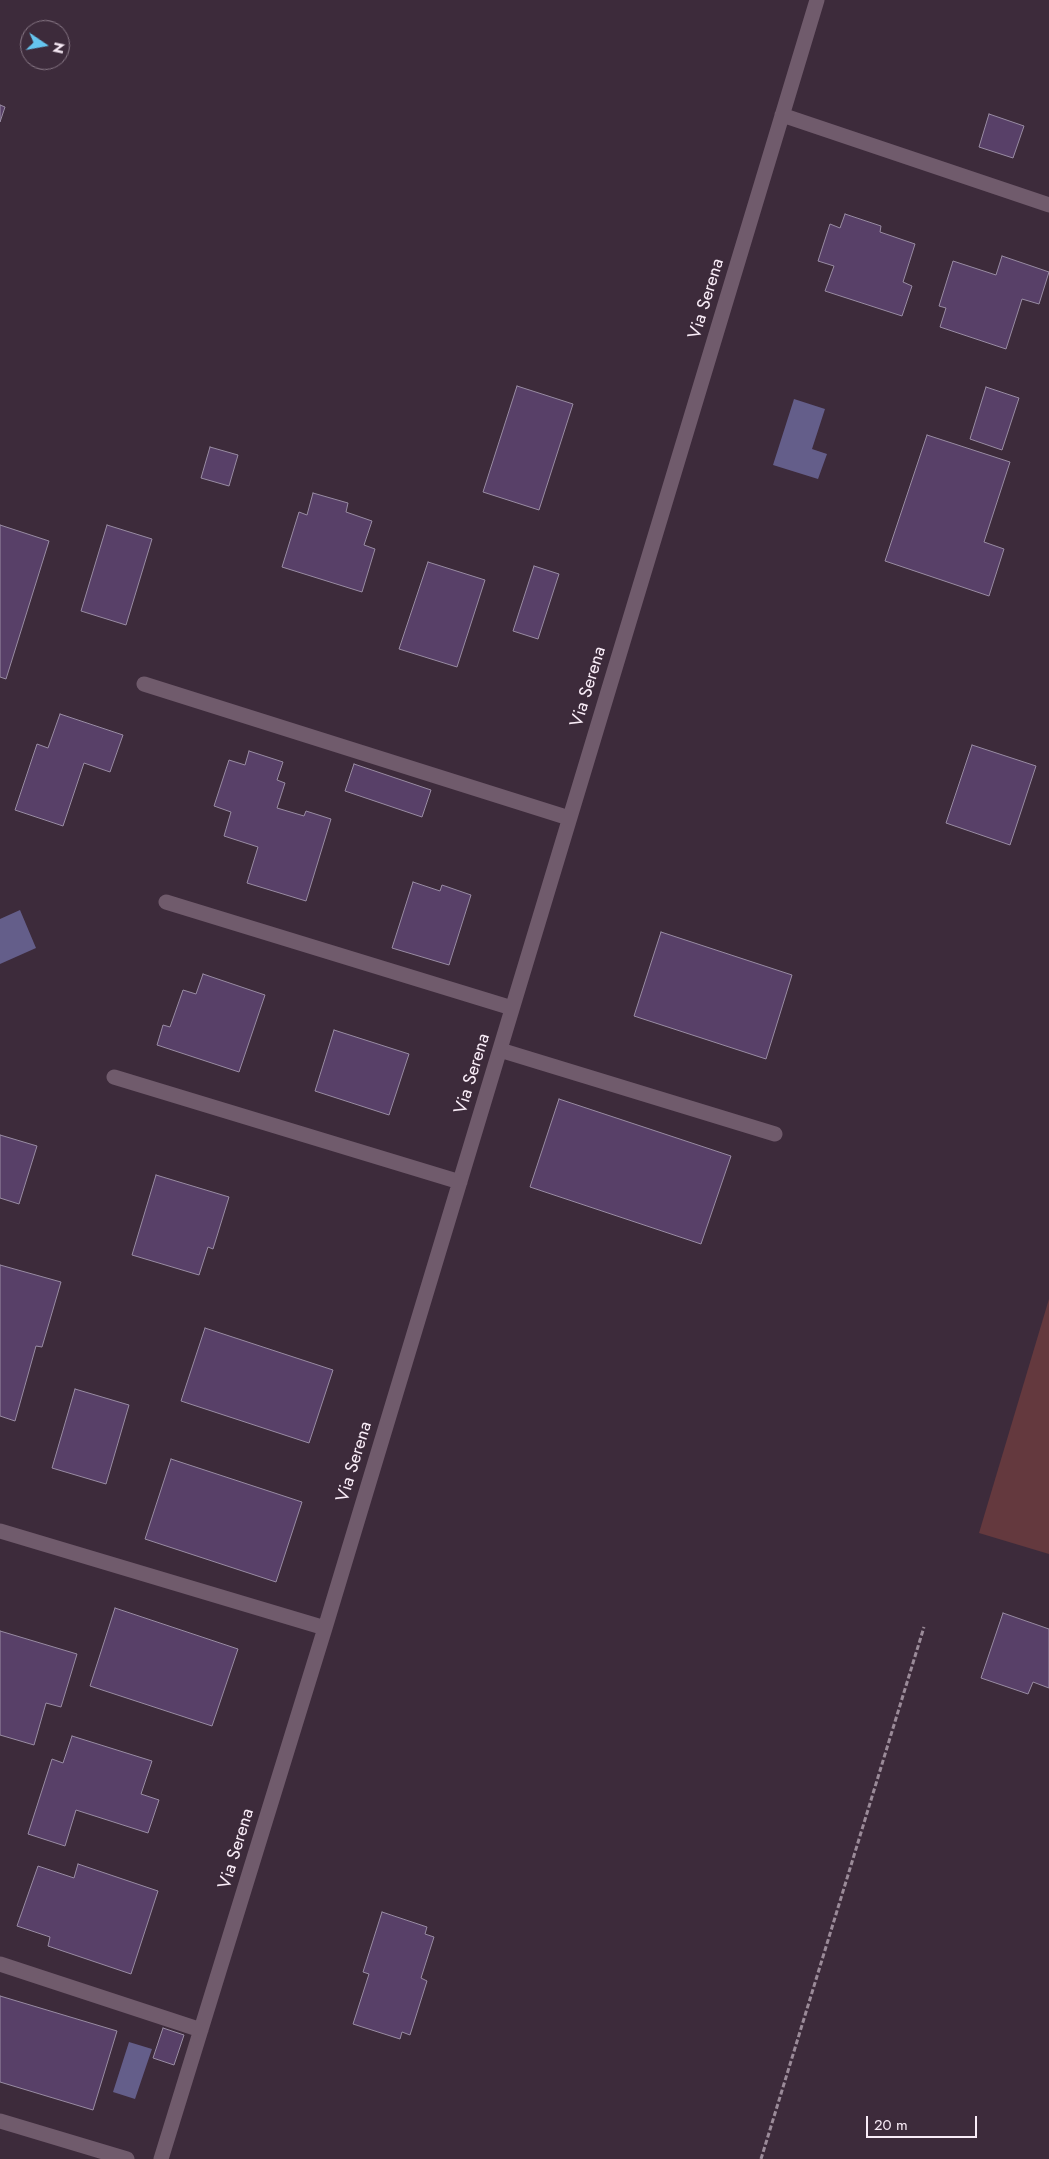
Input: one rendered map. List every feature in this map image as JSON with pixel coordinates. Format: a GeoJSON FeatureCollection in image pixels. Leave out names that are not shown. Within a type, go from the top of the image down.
{"type":"FeatureCollection","features":[{"type":"Feature","properties":{"kind":"street","name":"Via Serena"},"geometry":{"type":"LineString","coordinates":[[161,2159],[325,1628],[818,0]]}},
{"type":"Feature","properties":{"kind":"street"},"geometry":{"type":"LineString","coordinates":[[782,115],[1049,205]]}},
{"type":"Feature","properties":{"kind":"street"},"geometry":{"type":"LineString","coordinates":[[144,684],[569,818]]}},
{"type":"Feature","properties":{"kind":"street"},"geometry":{"type":"LineString","coordinates":[[166,902],[512,1008]]}},
{"type":"Feature","properties":{"kind":"street"},"geometry":{"type":"LineString","coordinates":[[500,1050],[774,1134]]}},
{"type":"Feature","properties":{"kind":"street"},"geometry":{"type":"LineString","coordinates":[[114,1078],[460,1182]]}},
{"type":"Feature","properties":{"kind":"street"},"geometry":{"type":"LineString","coordinates":[[0,1531],[325,1628]]}},
{"type":"Feature","properties":{"kind":"street"},"geometry":{"type":"LineString","coordinates":[[0,1964],[201,2030]]}},
{"type":"Feature","properties":{"kind":"street"},"geometry":{"type":"LineString","coordinates":[[0,2121],[127,2159]]}},
{"type":"Feature","properties":{"kind":"path"},"geometry":{"type":"LineString","coordinates":[[761,2159],[924,1627]]}},
{"type":"Feature","properties":{"kind":"shaded area"},"geometry":{"type":"Polygon","coordinates":[[[794,399],[825,409],[812,449],[827,454],[818,479],[773,465],[794,399]]]}},
{"type":"Feature","properties":{"kind":"shaded area"},"geometry":{"type":"Polygon","coordinates":[[[20,910],[36,948],[0,964],[0,919],[20,910]]]}},
{"type":"Feature","properties":{"kind":"shaded area"},"geometry":{"type":"Polygon","coordinates":[[[1049,1299],[1049,1554],[979,1533],[1049,1299]]]}},
{"type":"Feature","properties":{"kind":"shaded area"},"geometry":{"type":"Polygon","coordinates":[[[129,2042],[152,2049],[135,2099],[113,2092],[129,2042]]]}},
{"type":"Feature","properties":{"kind":"building"},"geometry":{"type":"Polygon","coordinates":[[[0,105],[5,107],[0,122],[0,105]]]}},
{"type":"Feature","properties":{"kind":"building"},"geometry":{"type":"Polygon","coordinates":[[[989,114],[1024,126],[1013,158],[979,147],[989,114]]]}},
{"type":"Feature","properties":{"kind":"building"},"geometry":{"type":"Polygon","coordinates":[[[845,214],[881,226],[880,232],[915,244],[903,282],[912,286],[902,316],[825,291],[834,266],[818,261],[830,224],[840,228],[845,214]]]}},
{"type":"Feature","properties":{"kind":"building"},"geometry":{"type":"Polygon","coordinates":[[[1002,256],[1049,272],[1039,304],[1022,299],[1006,349],[940,327],[946,308],[939,306],[953,261],[996,275],[1002,256]]]}},
{"type":"Feature","properties":{"kind":"building"},"geometry":{"type":"Polygon","coordinates":[[[517,386],[573,404],[539,510],[483,492],[517,386]]]}},
{"type":"Feature","properties":{"kind":"building"},"geometry":{"type":"Polygon","coordinates":[[[986,387],[1019,398],[1002,450],[970,439],[986,387]]]}},
{"type":"Feature","properties":{"kind":"building"},"geometry":{"type":"Polygon","coordinates":[[[927,435],[1010,462],[984,542],[1004,549],[989,596],[885,561],[927,435]]]}},
{"type":"Feature","properties":{"kind":"building"},"geometry":{"type":"Polygon","coordinates":[[[210,447],[238,455],[229,486],[201,478],[210,447]]]}},
{"type":"Feature","properties":{"kind":"building"},"geometry":{"type":"Polygon","coordinates":[[[313,493],[348,503],[346,512],[372,521],[364,545],[375,549],[362,592],[282,567],[299,512],[307,515],[313,493]]]}},
{"type":"Feature","properties":{"kind":"building"},"geometry":{"type":"Polygon","coordinates":[[[0,525],[49,541],[6,679],[0,677],[0,525]]]}},
{"type":"Feature","properties":{"kind":"building"},"geometry":{"type":"Polygon","coordinates":[[[107,525],[152,539],[126,625],[81,611],[107,525]]]}},
{"type":"Feature","properties":{"kind":"building"},"geometry":{"type":"Polygon","coordinates":[[[428,562],[485,580],[457,667],[399,649],[428,562]]]}},
{"type":"Feature","properties":{"kind":"building"},"geometry":{"type":"Polygon","coordinates":[[[534,566],[559,574],[538,639],[513,631],[534,566]]]}},
{"type":"Feature","properties":{"kind":"building"},"geometry":{"type":"Polygon","coordinates":[[[60,714],[123,735],[110,772],[84,763],[63,826],[15,810],[37,744],[48,748],[60,714]]]}},
{"type":"Feature","properties":{"kind":"building"},"geometry":{"type":"Polygon","coordinates":[[[972,745],[1036,766],[1010,845],[946,823],[972,745]]]}},
{"type":"Feature","properties":{"kind":"building"},"geometry":{"type":"Polygon","coordinates":[[[249,751],[283,762],[277,780],[285,783],[277,808],[304,816],[306,811],[331,819],[306,901],[247,883],[258,847],[224,836],[231,812],[214,806],[229,760],[245,765],[249,751]]]}},
{"type":"Feature","properties":{"kind":"building"},"geometry":{"type":"Polygon","coordinates":[[[354,764],[431,790],[422,817],[345,791],[354,764]]]}},
{"type":"Feature","properties":{"kind":"building"},"geometry":{"type":"Polygon","coordinates":[[[413,882],[440,891],[442,885],[471,895],[449,965],[392,948],[413,882]]]}},
{"type":"Feature","properties":{"kind":"building"},"geometry":{"type":"Polygon","coordinates":[[[661,932],[792,975],[766,1059],[634,1016],[661,932]]]}},
{"type":"Feature","properties":{"kind":"building"},"geometry":{"type":"Polygon","coordinates":[[[203,974],[265,995],[239,1072],[157,1045],[163,1025],[170,1027],[183,990],[196,994],[203,974]]]}},
{"type":"Feature","properties":{"kind":"building"},"geometry":{"type":"Polygon","coordinates":[[[334,1030],[409,1054],[389,1115],[315,1091],[334,1030]]]}},
{"type":"Feature","properties":{"kind":"building"},"geometry":{"type":"Polygon","coordinates":[[[559,1099],[731,1156],[701,1244],[530,1187],[559,1099]]]}},
{"type":"Feature","properties":{"kind":"building"},"geometry":{"type":"Polygon","coordinates":[[[0,1135],[37,1146],[19,1204],[0,1198],[0,1135]]]}},
{"type":"Feature","properties":{"kind":"building"},"geometry":{"type":"Polygon","coordinates":[[[156,1175],[229,1197],[213,1249],[208,1247],[199,1275],[132,1255],[156,1175]]]}},
{"type":"Feature","properties":{"kind":"building"},"geometry":{"type":"Polygon","coordinates":[[[0,1265],[61,1282],[42,1347],[36,1346],[15,1421],[0,1416],[0,1265]]]}},
{"type":"Feature","properties":{"kind":"building"},"geometry":{"type":"Polygon","coordinates":[[[205,1328],[333,1370],[309,1443],[181,1401],[205,1328]]]}},
{"type":"Feature","properties":{"kind":"building"},"geometry":{"type":"Polygon","coordinates":[[[75,1389],[129,1405],[106,1484],[52,1468],[75,1389]]]}},
{"type":"Feature","properties":{"kind":"building"},"geometry":{"type":"Polygon","coordinates":[[[171,1459],[302,1502],[276,1582],[145,1539],[171,1459]]]}},
{"type":"Feature","properties":{"kind":"building"},"geometry":{"type":"Polygon","coordinates":[[[115,1608],[238,1649],[212,1726],[90,1686],[115,1608]]]}},
{"type":"Feature","properties":{"kind":"building"},"geometry":{"type":"Polygon","coordinates":[[[1003,1613],[1049,1629],[1049,1688],[1033,1682],[1028,1694],[981,1678],[1003,1613]]]}},
{"type":"Feature","properties":{"kind":"building"},"geometry":{"type":"Polygon","coordinates":[[[0,1631],[77,1654],[61,1707],[46,1703],[34,1745],[0,1735],[0,1631]]]}},
{"type":"Feature","properties":{"kind":"building"},"geometry":{"type":"Polygon","coordinates":[[[72,1736],[152,1761],[141,1794],[159,1800],[148,1833],[76,1810],[65,1846],[28,1834],[52,1759],[63,1763],[72,1736]]]}},
{"type":"Feature","properties":{"kind":"building"},"geometry":{"type":"Polygon","coordinates":[[[78,1864],[158,1891],[131,1974],[48,1946],[50,1937],[17,1926],[38,1866],[74,1878],[78,1864]]]}},
{"type":"Feature","properties":{"kind":"building"},"geometry":{"type":"Polygon","coordinates":[[[382,1912],[427,1927],[425,1934],[434,1937],[421,1978],[427,1981],[410,2035],[402,2032],[400,2039],[353,2024],[369,1974],[363,1972],[382,1912]]]}},
{"type":"Feature","properties":{"kind":"building"},"geometry":{"type":"Polygon","coordinates":[[[0,1996],[117,2031],[93,2110],[0,2082],[0,1996]]]}},
{"type":"Feature","properties":{"kind":"building"},"geometry":{"type":"Polygon","coordinates":[[[163,2028],[184,2035],[174,2065],[153,2058],[163,2028]]]}}]}
